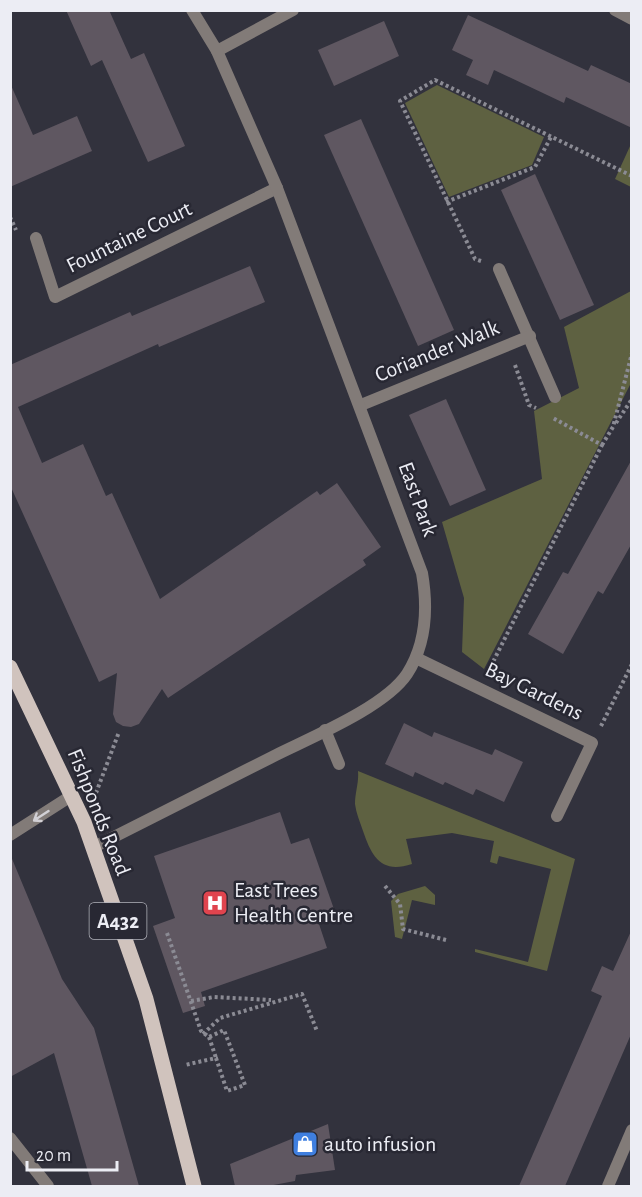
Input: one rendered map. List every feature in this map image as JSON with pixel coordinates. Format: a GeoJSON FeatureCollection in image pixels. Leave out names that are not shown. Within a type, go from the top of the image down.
{"type":"FeatureCollection","features":[{"type":"Feature","properties":{"kind":"main road","name":"Fishponds Road"},"geometry":{"type":"LineString","coordinates":[[10,667],[84,822],[146,999],[194,1186]]}},
{"type":"Feature","properties":{"kind":"street","name":"East Park"},"geometry":{"type":"LineString","coordinates":[[92,848],[326,730],[395,688],[416,658],[426,615],[422,573],[361,405],[277,188],[217,51],[192,10]]}},
{"type":"Feature","properties":{"kind":"street"},"geometry":{"type":"LineString","coordinates":[[217,51],[293,10]]}},
{"type":"Feature","properties":{"kind":"street"},"geometry":{"type":"LineString","coordinates":[[615,10],[632,19]]}},
{"type":"Feature","properties":{"kind":"street","name":"Fountaine Court"},"geometry":{"type":"LineString","coordinates":[[36,238],[55,297],[277,188]]}},
{"type":"Feature","properties":{"kind":"street","name":"Coriander Walk"},"geometry":{"type":"LineString","coordinates":[[499,269],[555,397]]}},
{"type":"Feature","properties":{"kind":"street","name":"Coriander Walk"},"geometry":{"type":"LineString","coordinates":[[361,405],[530,336]]}},
{"type":"Feature","properties":{"kind":"street","name":"Bay Gardens"},"geometry":{"type":"LineString","coordinates":[[416,658],[592,743],[557,816]]}},
{"type":"Feature","properties":{"kind":"street"},"geometry":{"type":"LineString","coordinates":[[326,730],[339,764]]}},
{"type":"Feature","properties":{"kind":"street"},"geometry":{"type":"LineString","coordinates":[[10,835],[71,796]]}},
{"type":"Feature","properties":{"kind":"street"},"geometry":{"type":"LineString","coordinates":[[608,1186],[632,1130]]}},
{"type":"Feature","properties":{"kind":"street"},"geometry":{"type":"LineString","coordinates":[[10,1138],[48,1186]]}},
{"type":"Feature","properties":{"kind":"path"},"geometry":{"type":"LineString","coordinates":[[499,269],[475,259],[400,101],[435,80],[632,176]]}},
{"type":"Feature","properties":{"kind":"path"},"geometry":{"type":"LineString","coordinates":[[446,202],[535,168],[551,136]]}},
{"type":"Feature","properties":{"kind":"path"},"geometry":{"type":"LineString","coordinates":[[613,427],[632,353]]}},
{"type":"Feature","properties":{"kind":"path"},"geometry":{"type":"LineString","coordinates":[[479,689],[602,445],[632,399]]}},
{"type":"Feature","properties":{"kind":"path"},"geometry":{"type":"LineString","coordinates":[[577,432],[602,445]]}},
{"type":"Feature","properties":{"kind":"path"},"geometry":{"type":"LineString","coordinates":[[592,743],[632,664]]}},
{"type":"Feature","properties":{"kind":"path"},"geometry":{"type":"LineString","coordinates":[[84,822],[119,732]]}},
{"type":"Feature","properties":{"kind":"path"},"geometry":{"type":"LineString","coordinates":[[385,886],[400,904],[403,930],[446,940]]}},
{"type":"Feature","properties":{"kind":"path"},"geometry":{"type":"LineString","coordinates":[[167,933],[203,1034],[209,1037],[227,1091],[245,1086],[224,1030],[209,1037]]}},
{"type":"Feature","properties":{"kind":"path"},"geometry":{"type":"LineString","coordinates":[[203,1034],[220,1018],[274,1000],[302,994],[317,1031]]}},
{"type":"Feature","properties":{"kind":"path"},"geometry":{"type":"LineString","coordinates":[[191,1001],[214,997],[274,1000]]}},
{"type":"Feature","properties":{"kind":"path"},"geometry":{"type":"LineString","coordinates":[[164,1069],[216,1058]]}},
{"type":"Feature","properties":{"kind":"green space"},"geometry":{"type":"Polygon","coordinates":[[[437,85],[544,137],[532,165],[449,197],[405,103],[437,85]]]}},
{"type":"Feature","properties":{"kind":"green space"},"geometry":{"type":"Polygon","coordinates":[[[631,144],[631,187],[615,179],[631,144]]]}},
{"type":"Feature","properties":{"kind":"green space"},"geometry":{"type":"Polygon","coordinates":[[[631,291],[631,383],[484,669],[462,652],[464,598],[442,522],[542,479],[534,411],[579,388],[564,327],[631,291]]]}},
{"type":"Feature","properties":{"kind":"green space"},"geometry":{"type":"Polygon","coordinates":[[[358,771],[575,859],[547,971],[475,952],[475,949],[528,962],[551,869],[499,856],[497,864],[490,862],[494,841],[452,833],[406,839],[412,864],[401,867],[385,865],[374,856],[370,849],[357,814],[355,804],[358,771]]]}},
{"type":"Feature","properties":{"kind":"green space"},"geometry":{"type":"Polygon","coordinates":[[[425,886],[435,895],[435,905],[412,900],[402,939],[395,937],[391,901],[398,894],[425,886]]]}},
{"type":"Feature","properties":{"kind":"building"},"geometry":{"type":"Polygon","coordinates":[[[66,10],[109,10],[131,59],[144,53],[185,146],[148,162],[102,60],[91,66],[66,10]]]}},
{"type":"Feature","properties":{"kind":"building"},"geometry":{"type":"Polygon","coordinates":[[[468,15],[588,71],[591,65],[632,84],[632,128],[566,97],[564,103],[494,70],[488,85],[466,75],[473,60],[452,50],[468,15]]]}},
{"type":"Feature","properties":{"kind":"building"},"geometry":{"type":"Polygon","coordinates":[[[384,21],[399,56],[334,86],[318,50],[384,21]]]}},
{"type":"Feature","properties":{"kind":"building"},"geometry":{"type":"Polygon","coordinates":[[[10,83],[33,135],[77,116],[92,151],[10,187],[10,83]]]}},
{"type":"Feature","properties":{"kind":"building"},"geometry":{"type":"Polygon","coordinates":[[[361,119],[454,330],[418,346],[324,135],[361,119]]]}},
{"type":"Feature","properties":{"kind":"building"},"geometry":{"type":"Polygon","coordinates":[[[535,174],[594,305],[560,320],[501,190],[535,174]]]}},
{"type":"Feature","properties":{"kind":"building"},"geometry":{"type":"Polygon","coordinates":[[[250,266],[265,302],[159,347],[158,344],[18,407],[42,463],[83,444],[106,496],[112,493],[160,599],[317,491],[320,495],[337,483],[381,547],[363,560],[366,565],[168,698],[162,689],[139,724],[131,727],[123,726],[116,722],[113,714],[117,673],[99,682],[10,485],[10,365],[130,312],[132,316],[250,266]]]}},
{"type":"Feature","properties":{"kind":"building"},"geometry":{"type":"Polygon","coordinates":[[[446,399],[486,490],[450,506],[409,415],[446,399]]]}},
{"type":"Feature","properties":{"kind":"building"},"geometry":{"type":"Polygon","coordinates":[[[632,459],[632,543],[603,594],[598,591],[563,654],[528,634],[563,572],[568,574],[632,459]]]}},
{"type":"Feature","properties":{"kind":"building"},"geometry":{"type":"Polygon","coordinates":[[[404,723],[432,737],[434,732],[492,755],[495,749],[523,762],[504,802],[476,789],[473,795],[445,782],[443,785],[415,772],[413,777],[385,764],[404,723]]]}},
{"type":"Feature","properties":{"kind":"building","name":"East Trees Health Centre"},"geometry":{"type":"Polygon","coordinates":[[[280,812],[291,844],[309,838],[335,912],[317,918],[327,948],[201,992],[205,1006],[183,1013],[153,926],[175,918],[154,856],[280,812]]]}},
{"type":"Feature","properties":{"kind":"building"},"geometry":{"type":"Polygon","coordinates":[[[10,854],[62,979],[94,1028],[139,1186],[92,1186],[54,1053],[10,1077],[10,854]]]}},
{"type":"Feature","properties":{"kind":"building"},"geometry":{"type":"Polygon","coordinates":[[[632,929],[632,1032],[565,1186],[519,1186],[602,996],[591,991],[602,966],[613,971],[632,929]]]}},
{"type":"Feature","properties":{"kind":"building","name":"auto infusion"},"geometry":{"type":"Polygon","coordinates":[[[328,1124],[335,1170],[296,1175],[295,1181],[268,1186],[235,1186],[230,1164],[328,1124]]]}},
{"type":"Feature","properties":{"kind":"place","name":"East Trees Health Centre"},"geometry":{"type":"Point","coordinates":[215,903]}},
{"type":"Feature","properties":{"kind":"place","name":"auto infusion"},"geometry":{"type":"Point","coordinates":[305,1144]}}]}
